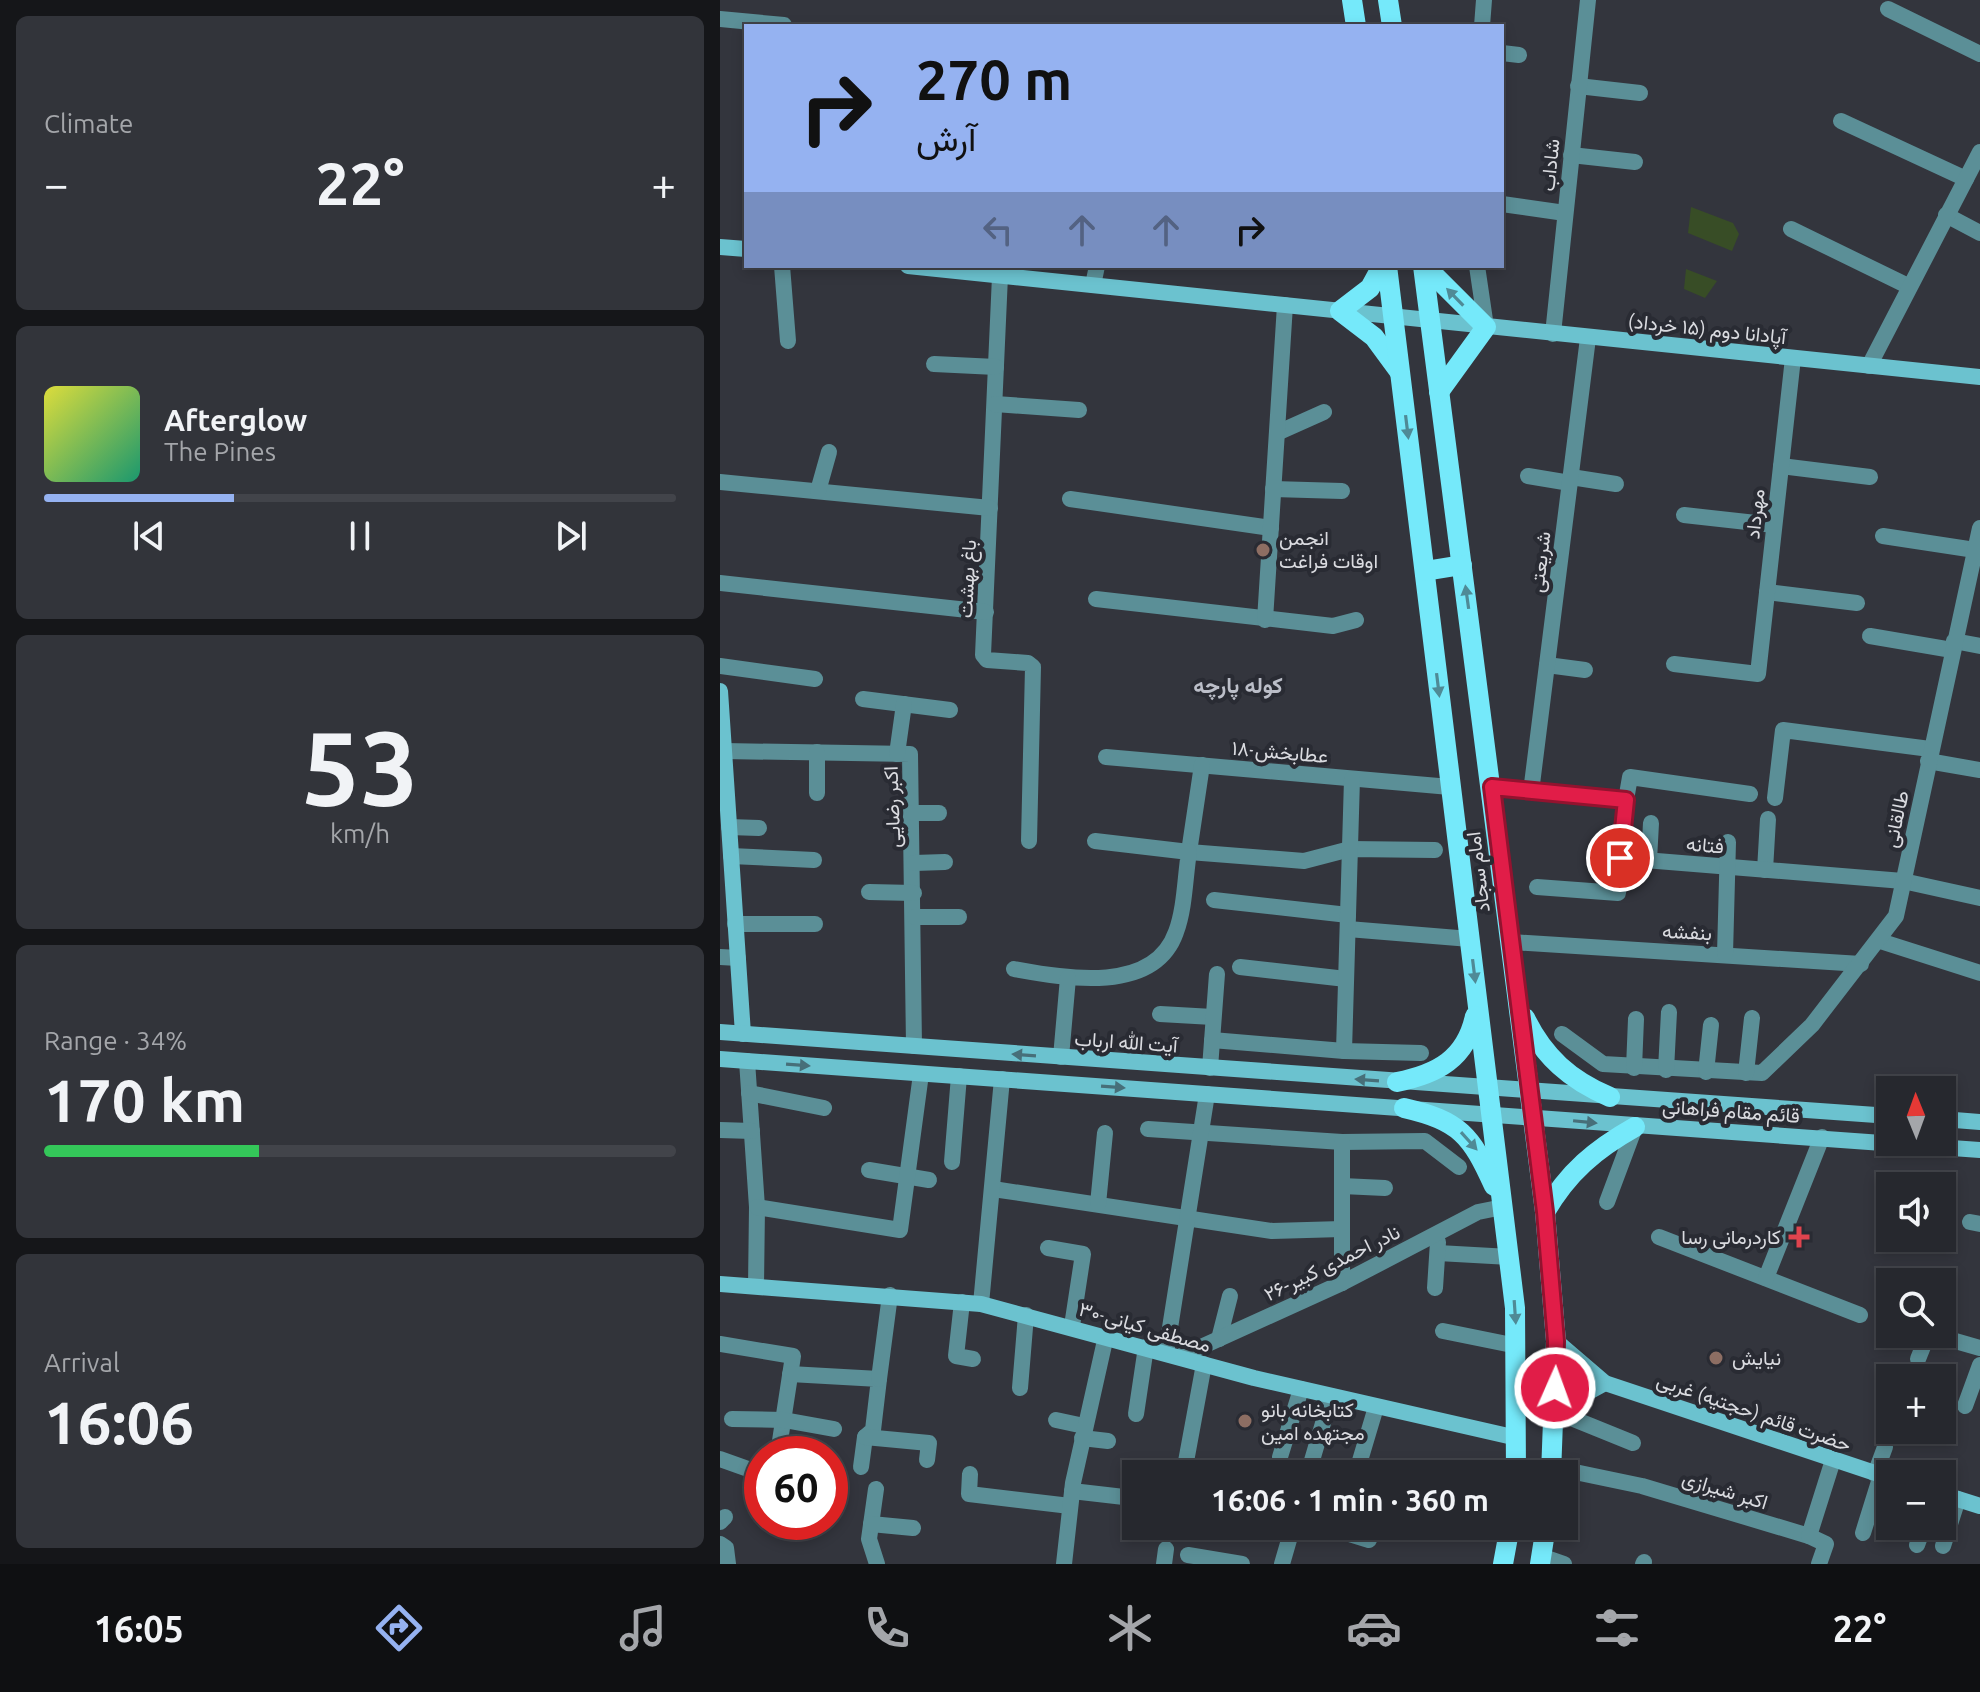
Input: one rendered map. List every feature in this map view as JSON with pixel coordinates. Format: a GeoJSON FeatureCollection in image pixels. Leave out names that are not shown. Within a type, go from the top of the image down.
{"type":"FeatureCollection","features":[{"type":"Feature","properties":{"kind":"main road"},"geometry":{"type":"LineString","coordinates":[[1352,0],[1356,24]]}},
{"type":"Feature","properties":{"kind":"main road"},"geometry":{"type":"LineString","coordinates":[[1388,0],[1392,24]]}},
{"type":"Feature","properties":{"kind":"main road"},"geometry":{"type":"LineString","coordinates":[[720,247],[744,249]]}},
{"type":"Feature","properties":{"kind":"main road","name":"آپادانا دوم (۱۵ خرداد)"},"geometry":{"type":"LineString","coordinates":[[926,268],[1000,276],[1050,273],[1093,285],[1980,377]]}},
{"type":"Feature","properties":{"kind":"main road"},"geometry":{"type":"LineString","coordinates":[[1384,268],[1370,288],[1340,311],[1374,337],[1401,375]]}},
{"type":"Feature","properties":{"kind":"main road","name":"امام سجاد"},"geometry":{"type":"LineString","coordinates":[[1385,268],[1394,316],[1478,1001],[1488,1089],[1485,1114],[1510,1257],[1517,1346],[1516,1460]]}},
{"type":"Feature","properties":{"kind":"main road","name":"امام سجاد"},"geometry":{"type":"LineString","coordinates":[[1424,268],[1545,1212],[1556,1341],[1552,1460]]}},
{"type":"Feature","properties":{"kind":"main road"},"geometry":{"type":"LineString","coordinates":[[1426,268],[1486,327],[1439,392]]}},
{"type":"Feature","properties":{"kind":"main road"},"geometry":{"type":"LineString","coordinates":[[1425,571],[1462,565]]}},
{"type":"Feature","properties":{"kind":"main road"},"geometry":{"type":"LineString","coordinates":[[720,691],[727,842],[743,1034]]}},
{"type":"Feature","properties":{"kind":"main road"},"geometry":{"type":"LineString","coordinates":[[1397,1082],[1425,1076],[1448,1064],[1471,1034],[1478,1001]]}},
{"type":"Feature","properties":{"kind":"main road"},"geometry":{"type":"LineString","coordinates":[[1518,1001],[1537,1041],[1561,1070],[1583,1086],[1610,1097]]}},
{"type":"Feature","properties":{"kind":"main road","name":"آیت الله ارباب"},"geometry":{"type":"LineString","coordinates":[[720,1032],[1528,1092]]}},
{"type":"Feature","properties":{"kind":"main road"},"geometry":{"type":"LineString","coordinates":[[720,1059],[1485,1114]]}},
{"type":"Feature","properties":{"kind":"main road"},"geometry":{"type":"LineString","coordinates":[[1173,1091],[1175,1065]]}},
{"type":"Feature","properties":{"kind":"main road","name":"قائم مقام فراهانی"},"geometry":{"type":"LineString","coordinates":[[1528,1092],[1876,1115]]}},
{"type":"Feature","properties":{"kind":"main road"},"geometry":{"type":"LineString","coordinates":[[1545,1212],[1560,1185],[1580,1163],[1644,1126],[1640,1116],[1643,1105],[1654,1100]]}},
{"type":"Feature","properties":{"kind":"main road"},"geometry":{"type":"LineString","coordinates":[[1404,1108],[1428,1113],[1457,1127],[1476,1145],[1503,1207]]}},
{"type":"Feature","properties":{"kind":"main road","name":"قائم مقام فراهانی"},"geometry":{"type":"LineString","coordinates":[[1485,1114],[1980,1150]]}},
{"type":"Feature","properties":{"kind":"main road"},"geometry":{"type":"LineString","coordinates":[[1956,1120],[1980,1122]]}},
{"type":"Feature","properties":{"kind":"main road","name":"۳۰-مصطفی کیانی"},"geometry":{"type":"LineString","coordinates":[[720,1284],[981,1304],[1301,1389],[1517,1438]]}},
{"type":"Feature","properties":{"kind":"main road"},"geometry":{"type":"LineString","coordinates":[[1554,1411],[1605,1383],[1556,1341]]}},
{"type":"Feature","properties":{"kind":"main road","name":"حضرت قائم (حجتیه) غربی"},"geometry":{"type":"LineString","coordinates":[[1605,1383],[1876,1474]]}},
{"type":"Feature","properties":{"kind":"main road"},"geometry":{"type":"LineString","coordinates":[[1956,1499],[1980,1506]]}},
{"type":"Feature","properties":{"kind":"main road"},"geometry":{"type":"LineString","coordinates":[[1503,1564],[1507,1540]]}},
{"type":"Feature","properties":{"kind":"main road"},"geometry":{"type":"LineString","coordinates":[[1540,1560],[1544,1540]]}},
{"type":"Feature","properties":{"kind":"street"},"geometry":{"type":"LineString","coordinates":[[1482,24],[1484,0]]}},
{"type":"Feature","properties":{"kind":"street","name":"شاداب"},"geometry":{"type":"LineString","coordinates":[[1553,334],[1588,0]]}},
{"type":"Feature","properties":{"kind":"street"},"geometry":{"type":"LineString","coordinates":[[1888,9],[1980,54]]}},
{"type":"Feature","properties":{"kind":"street"},"geometry":{"type":"LineString","coordinates":[[720,19],[773,24]]}},
{"type":"Feature","properties":{"kind":"street"},"geometry":{"type":"LineString","coordinates":[[1578,86],[1640,93]]}},
{"type":"Feature","properties":{"kind":"street"},"geometry":{"type":"LineString","coordinates":[[1841,121],[1966,179]]}},
{"type":"Feature","properties":{"kind":"street"},"geometry":{"type":"LineString","coordinates":[[1869,366],[1980,152]]}},
{"type":"Feature","properties":{"kind":"street"},"geometry":{"type":"LineString","coordinates":[[1571,155],[1635,162]]}},
{"type":"Feature","properties":{"kind":"street"},"geometry":{"type":"LineString","coordinates":[[1504,204],[1565,213]]}},
{"type":"Feature","properties":{"kind":"street"},"geometry":{"type":"LineString","coordinates":[[1946,215],[1980,233]]}},
{"type":"Feature","properties":{"kind":"street"},"geometry":{"type":"LineString","coordinates":[[1791,229],[1908,286]]}},
{"type":"Feature","properties":{"kind":"street"},"geometry":{"type":"LineString","coordinates":[[782,268],[788,341]]}},
{"type":"Feature","properties":{"kind":"street"},"geometry":{"type":"LineString","coordinates":[[1093,285],[1097,268]]}},
{"type":"Feature","properties":{"kind":"street"},"geometry":{"type":"LineString","coordinates":[[1477,268],[1486,327]]}},
{"type":"Feature","properties":{"kind":"street","name":"باغ بهشت"},"geometry":{"type":"LineString","coordinates":[[1000,276],[984,659],[1028,663],[1033,667],[1029,841]]}},
{"type":"Feature","properties":{"kind":"street"},"geometry":{"type":"LineString","coordinates":[[1265,620],[1285,305]]}},
{"type":"Feature","properties":{"kind":"street","name":"شریعتی"},"geometry":{"type":"LineString","coordinates":[[1531,792],[1588,338]]}},
{"type":"Feature","properties":{"kind":"street","name":"مهرداد"},"geometry":{"type":"LineString","coordinates":[[1674,664],[1758,674],[1793,358]]}},
{"type":"Feature","properties":{"kind":"street"},"geometry":{"type":"LineString","coordinates":[[934,364],[996,367]]}},
{"type":"Feature","properties":{"kind":"street"},"geometry":{"type":"LineString","coordinates":[[995,404],[1079,410]]}},
{"type":"Feature","properties":{"kind":"street"},"geometry":{"type":"LineString","coordinates":[[1277,433],[1324,412]]}},
{"type":"Feature","properties":{"kind":"street"},"geometry":{"type":"LineString","coordinates":[[818,491],[829,452]]}},
{"type":"Feature","properties":{"kind":"street"},"geometry":{"type":"LineString","coordinates":[[1781,466],[1870,477]]}},
{"type":"Feature","properties":{"kind":"street"},"geometry":{"type":"LineString","coordinates":[[1528,476],[1616,484]]}},
{"type":"Feature","properties":{"kind":"street"},"geometry":{"type":"LineString","coordinates":[[720,482],[990,508]]}},
{"type":"Feature","properties":{"kind":"street"},"geometry":{"type":"LineString","coordinates":[[1273,489],[1342,491]]}},
{"type":"Feature","properties":{"kind":"street"},"geometry":{"type":"LineString","coordinates":[[1070,499],[1271,528]]}},
{"type":"Feature","properties":{"kind":"street"},"geometry":{"type":"LineString","coordinates":[[1684,515],[1774,525]]}},
{"type":"Feature","properties":{"kind":"street","name":"طالقانی"},"geometry":{"type":"LineString","coordinates":[[1754,1073],[1812,1025],[1880,941],[1896,916],[1980,528]]}},
{"type":"Feature","properties":{"kind":"street"},"geometry":{"type":"LineString","coordinates":[[1883,536],[1975,550]]}},
{"type":"Feature","properties":{"kind":"street"},"geometry":{"type":"LineString","coordinates":[[720,583],[986,612]]}},
{"type":"Feature","properties":{"kind":"street"},"geometry":{"type":"LineString","coordinates":[[1767,592],[1857,603]]}},
{"type":"Feature","properties":{"kind":"street"},"geometry":{"type":"LineString","coordinates":[[1096,599],[1333,626],[1356,620]]}},
{"type":"Feature","properties":{"kind":"street"},"geometry":{"type":"LineString","coordinates":[[1870,636],[1953,646],[1980,646]]}},
{"type":"Feature","properties":{"kind":"street"},"geometry":{"type":"LineString","coordinates":[[1547,665],[1585,670]]}},
{"type":"Feature","properties":{"kind":"street"},"geometry":{"type":"LineString","coordinates":[[720,666],[815,679]]}},
{"type":"Feature","properties":{"kind":"street"},"geometry":{"type":"LineString","coordinates":[[863,699],[950,710]]}},
{"type":"Feature","properties":{"kind":"street"},"geometry":{"type":"LineString","coordinates":[[897,754],[904,704]]}},
{"type":"Feature","properties":{"kind":"street"},"geometry":{"type":"LineString","coordinates":[[1775,798],[1783,730],[1929,755],[1980,770]]}},
{"type":"Feature","properties":{"kind":"street","name":"اکبر رضایی"},"geometry":{"type":"LineString","coordinates":[[724,751],[911,755],[914,813],[914,1046]]}},
{"type":"Feature","properties":{"kind":"street"},"geometry":{"type":"LineString","coordinates":[[817,752],[817,793]]}},
{"type":"Feature","properties":{"kind":"street","name":"۱۸-عطابخش"},"geometry":{"type":"LineString","coordinates":[[1106,757],[1450,787]]}},
{"type":"Feature","properties":{"kind":"street"},"geometry":{"type":"LineString","coordinates":[[1014,969],[1068,978],[1110,977],[1136,970],[1161,957],[1177,930],[1202,765]]}},
{"type":"Feature","properties":{"kind":"street"},"geometry":{"type":"LineString","coordinates":[[1537,887],[1618,893],[1630,777],[1750,794]]}},
{"type":"Feature","properties":{"kind":"street"},"geometry":{"type":"LineString","coordinates":[[1344,1051],[1352,779]]}},
{"type":"Feature","properties":{"kind":"street"},"geometry":{"type":"LineString","coordinates":[[1492,787],[1626,800]]}},
{"type":"Feature","properties":{"kind":"street"},"geometry":{"type":"LineString","coordinates":[[914,813],[939,813]]}},
{"type":"Feature","properties":{"kind":"street"},"geometry":{"type":"LineString","coordinates":[[1765,870],[1768,819]]}},
{"type":"Feature","properties":{"kind":"street"},"geometry":{"type":"LineString","coordinates":[[1649,860],[1651,823]]}},
{"type":"Feature","properties":{"kind":"street"},"geometry":{"type":"LineString","coordinates":[[727,842],[759,828]]}},
{"type":"Feature","properties":{"kind":"street"},"geometry":{"type":"LineString","coordinates":[[1095,841],[1304,861],[1350,849],[1435,850]]}},
{"type":"Feature","properties":{"kind":"street"},"geometry":{"type":"LineString","coordinates":[[727,842],[814,860]]}},
{"type":"Feature","properties":{"kind":"street"},"geometry":{"type":"LineString","coordinates":[[1725,954],[1728,842]]}},
{"type":"Feature","properties":{"kind":"street","name":"فتانه"},"geometry":{"type":"LineString","coordinates":[[1620,858],[1903,881],[1980,898]]}},
{"type":"Feature","properties":{"kind":"street"},"geometry":{"type":"LineString","coordinates":[[914,863],[945,862]]}},
{"type":"Feature","properties":{"kind":"street"},"geometry":{"type":"LineString","coordinates":[[869,892],[914,893]]}},
{"type":"Feature","properties":{"kind":"street"},"geometry":{"type":"LineString","coordinates":[[1214,900],[1470,939]]}},
{"type":"Feature","properties":{"kind":"street"},"geometry":{"type":"LineString","coordinates":[[915,917],[959,917]]}},
{"type":"Feature","properties":{"kind":"street"},"geometry":{"type":"LineString","coordinates":[[735,924],[815,924]]}},
{"type":"Feature","properties":{"kind":"street"},"geometry":{"type":"LineString","coordinates":[[1880,941],[1980,973]]}},
{"type":"Feature","properties":{"kind":"street","name":"بنفشه"},"geometry":{"type":"LineString","coordinates":[[1511,942],[1861,964]]}},
{"type":"Feature","properties":{"kind":"street"},"geometry":{"type":"LineString","coordinates":[[720,957],[738,958]]}},
{"type":"Feature","properties":{"kind":"street"},"geometry":{"type":"LineString","coordinates":[[1240,967],[1346,979]]}},
{"type":"Feature","properties":{"kind":"street"},"geometry":{"type":"LineString","coordinates":[[1210,1068],[1217,974]]}},
{"type":"Feature","properties":{"kind":"street"},"geometry":{"type":"LineString","coordinates":[[1061,1057],[1068,978]]}},
{"type":"Feature","properties":{"kind":"street"},"geometry":{"type":"LineString","coordinates":[[1666,1070],[1669,1012]]}},
{"type":"Feature","properties":{"kind":"street"},"geometry":{"type":"LineString","coordinates":[[1160,1014],[1213,1017]]}},
{"type":"Feature","properties":{"kind":"street"},"geometry":{"type":"LineString","coordinates":[[1562,1034],[1603,1064],[1754,1073],[1752,1018]]}},
{"type":"Feature","properties":{"kind":"street"},"geometry":{"type":"LineString","coordinates":[[1634,1068],[1636,1019]]}},
{"type":"Feature","properties":{"kind":"street"},"geometry":{"type":"LineString","coordinates":[[1706,1072],[1711,1025]]}},
{"type":"Feature","properties":{"kind":"street"},"geometry":{"type":"LineString","coordinates":[[1212,1040],[1344,1051],[1421,1053]]}},
{"type":"Feature","properties":{"kind":"street"},"geometry":{"type":"LineString","coordinates":[[747,1061],[757,1207],[756,1286]]}},
{"type":"Feature","properties":{"kind":"street"},"geometry":{"type":"LineString","coordinates":[[757,1207],[900,1230],[921,1074]]}},
{"type":"Feature","properties":{"kind":"street"},"geometry":{"type":"LineString","coordinates":[[952,1162],[959,1076]]}},
{"type":"Feature","properties":{"kind":"street"},"geometry":{"type":"LineString","coordinates":[[981,1304],[1002,1079]]}},
{"type":"Feature","properties":{"kind":"street"},"geometry":{"type":"LineString","coordinates":[[749,1093],[824,1108]]}},
{"type":"Feature","properties":{"kind":"street"},"geometry":{"type":"LineString","coordinates":[[1172,1355],[1187,1221],[1207,1094]]}},
{"type":"Feature","properties":{"kind":"street"},"geometry":{"type":"LineString","coordinates":[[1607,1202],[1644,1126]]}},
{"type":"Feature","properties":{"kind":"street"},"geometry":{"type":"LineString","coordinates":[[1148,1129],[1342,1142],[1425,1141],[1459,1167]]}},
{"type":"Feature","properties":{"kind":"street"},"geometry":{"type":"LineString","coordinates":[[720,1130],[752,1131]]}},
{"type":"Feature","properties":{"kind":"street"},"geometry":{"type":"LineString","coordinates":[[1098,1204],[1105,1133]]}},
{"type":"Feature","properties":{"kind":"street"},"geometry":{"type":"LineString","coordinates":[[1766,1278],[1822,1137]]}},
{"type":"Feature","properties":{"kind":"street"},"geometry":{"type":"LineString","coordinates":[[1342,1142],[1342,1283]]}},
{"type":"Feature","properties":{"kind":"street"},"geometry":{"type":"LineString","coordinates":[[869,1170],[929,1180]]}},
{"type":"Feature","properties":{"kind":"street"},"geometry":{"type":"LineString","coordinates":[[1342,1186],[1385,1188]]}},
{"type":"Feature","properties":{"kind":"street"},"geometry":{"type":"LineString","coordinates":[[993,1189],[1187,1221],[1272,1231],[1342,1229]]}},
{"type":"Feature","properties":{"kind":"street","name":"۲۶-نادر احمدی کبیر"},"geometry":{"type":"LineString","coordinates":[[1172,1355],[1219,1339],[1342,1283],[1478,1212],[1503,1207]]}},
{"type":"Feature","properties":{"kind":"street"},"geometry":{"type":"LineString","coordinates":[[1435,1288],[1438,1233]]}},
{"type":"Feature","properties":{"kind":"street"},"geometry":{"type":"LineString","coordinates":[[1659,1237],[1860,1315]]}},
{"type":"Feature","properties":{"kind":"street"},"geometry":{"type":"LineString","coordinates":[[1048,1248],[1083,1254],[1072,1326]]}},
{"type":"Feature","properties":{"kind":"street"},"geometry":{"type":"LineString","coordinates":[[1438,1253],[1510,1257]]}},
{"type":"Feature","properties":{"kind":"street"},"geometry":{"type":"LineString","coordinates":[[861,1467],[865,1437],[873,1430],[890,1295]]}},
{"type":"Feature","properties":{"kind":"street"},"geometry":{"type":"LineString","coordinates":[[1219,1339],[1230,1296]]}},
{"type":"Feature","properties":{"kind":"street"},"geometry":{"type":"LineString","coordinates":[[962,1302],[956,1356],[973,1359]]}},
{"type":"Feature","properties":{"kind":"street"},"geometry":{"type":"LineString","coordinates":[[1020,1388],[1026,1315]]}},
{"type":"Feature","properties":{"kind":"street"},"geometry":{"type":"LineString","coordinates":[[1443,1331],[1517,1346]]}},
{"type":"Feature","properties":{"kind":"street"},"geometry":{"type":"LineString","coordinates":[[1064,1564],[1071,1498],[1083,1432],[1106,1336]]}},
{"type":"Feature","properties":{"kind":"street"},"geometry":{"type":"LineString","coordinates":[[1956,1341],[1980,1348]]}},
{"type":"Feature","properties":{"kind":"street"},"geometry":{"type":"LineString","coordinates":[[720,1344],[793,1356],[781,1436]]}},
{"type":"Feature","properties":{"kind":"street"},"geometry":{"type":"LineString","coordinates":[[1136,1414],[1146,1347]]}},
{"type":"Feature","properties":{"kind":"street"},"geometry":{"type":"LineString","coordinates":[[1918,1359],[1923,1348]]}},
{"type":"Feature","properties":{"kind":"street"},"geometry":{"type":"LineString","coordinates":[[1186,1460],[1204,1364]]}},
{"type":"Feature","properties":{"kind":"street"},"geometry":{"type":"LineString","coordinates":[[1965,1406],[1980,1365]]}},
{"type":"Feature","properties":{"kind":"street"},"geometry":{"type":"LineString","coordinates":[[790,1374],[879,1379]]}},
{"type":"Feature","properties":{"kind":"street"},"geometry":{"type":"LineString","coordinates":[[1280,1457],[1301,1389]]}},
{"type":"Feature","properties":{"kind":"street"},"geometry":{"type":"LineString","coordinates":[[1312,1460],[1331,1396]]}},
{"type":"Feature","properties":{"kind":"street"},"geometry":{"type":"LineString","coordinates":[[1360,1460],[1376,1407]]}},
{"type":"Feature","properties":{"kind":"street"},"geometry":{"type":"LineString","coordinates":[[1554,1411],[1633,1443]]}},
{"type":"Feature","properties":{"kind":"street"},"geometry":{"type":"LineString","coordinates":[[732,1419],[784,1420],[834,1429]]}},
{"type":"Feature","properties":{"kind":"street"},"geometry":{"type":"LineString","coordinates":[[1056,1420],[1108,1441]]}},
{"type":"Feature","properties":{"kind":"street"},"geometry":{"type":"LineString","coordinates":[[865,1437],[929,1443],[927,1460]]}},
{"type":"Feature","properties":{"kind":"street"},"geometry":{"type":"LineString","coordinates":[[1884,1460],[1885,1447]]}},
{"type":"Feature","properties":{"kind":"street"},"geometry":{"type":"LineString","coordinates":[[720,1459],[744,1468]]}},
{"type":"Feature","properties":{"kind":"street"},"geometry":{"type":"LineString","coordinates":[[1819,1564],[1826,1544],[1809,1536],[1833,1460]]}},
{"type":"Feature","properties":{"kind":"street"},"geometry":{"type":"LineString","coordinates":[[970,1474],[969,1494],[1122,1497]]}},
{"type":"Feature","properties":{"kind":"street","name":"اکبر شیرازی"},"geometry":{"type":"LineString","coordinates":[[1578,1475],[1642,1486],[1809,1536]]}},
{"type":"Feature","properties":{"kind":"street"},"geometry":{"type":"LineString","coordinates":[[876,1489],[869,1539],[877,1564]]}},
{"type":"Feature","properties":{"kind":"street"},"geometry":{"type":"LineString","coordinates":[[1863,1533],[1876,1494]]}},
{"type":"Feature","properties":{"kind":"street"},"geometry":{"type":"LineString","coordinates":[[871,1524],[913,1528]]}},
{"type":"Feature","properties":{"kind":"street"},"geometry":{"type":"LineString","coordinates":[[1282,1564],[1289,1540]]}},
{"type":"Feature","properties":{"kind":"street"},"geometry":{"type":"LineString","coordinates":[[1917,1545],[1919,1540]]}},
{"type":"Feature","properties":{"kind":"street"},"geometry":{"type":"LineString","coordinates":[[1943,1546],[1944,1540]]}},
{"type":"Feature","properties":{"kind":"street"},"geometry":{"type":"LineString","coordinates":[[720,1544],[726,1548],[728,1564]]}},
{"type":"Feature","properties":{"kind":"street"},"geometry":{"type":"LineString","coordinates":[[1188,1555],[1242,1564]]}},
{"type":"Feature","properties":{"kind":"street"},"geometry":{"type":"LineString","coordinates":[[1540,1560],[1564,1564]]}},
{"type":"Feature","properties":{"kind":"green space"},"geometry":{"type":"Polygon","coordinates":[[[1691,207],[1733,223],[1739,234],[1732,251],[1688,233],[1691,207]]]}},
{"type":"Feature","properties":{"kind":"green space"},"geometry":{"type":"Polygon","coordinates":[[[1686,269],[1717,281],[1705,298],[1684,289],[1686,269]]]}},
{"type":"Feature","properties":{"kind":"place","name":"انجمن اوقات فراغت"},"geometry":{"type":"Point","coordinates":[1263,550]}},
{"type":"Feature","properties":{"kind":"place","name":"کاردرمانی رسا"},"geometry":{"type":"Point","coordinates":[1799,1237]}},
{"type":"Feature","properties":{"kind":"place","name":"نیایش"},"geometry":{"type":"Point","coordinates":[1716,1358]}},
{"type":"Feature","properties":{"kind":"place","name":"کتابخانه بانو مجتهده امین"},"geometry":{"type":"Point","coordinates":[1245,1421]}},
{"type":"Feature","properties":{"kind":"district","name":"کوله پارچه"},"geometry":{"type":"Point","coordinates":[1238,685]}},
{"type":"Feature","properties":{"kind":"route"},"geometry":{"type":"LineString","coordinates":[[1555,1388],[1556,1341],[1545,1212],[1492,787],[1626,800],[1620,858]]}}]}
